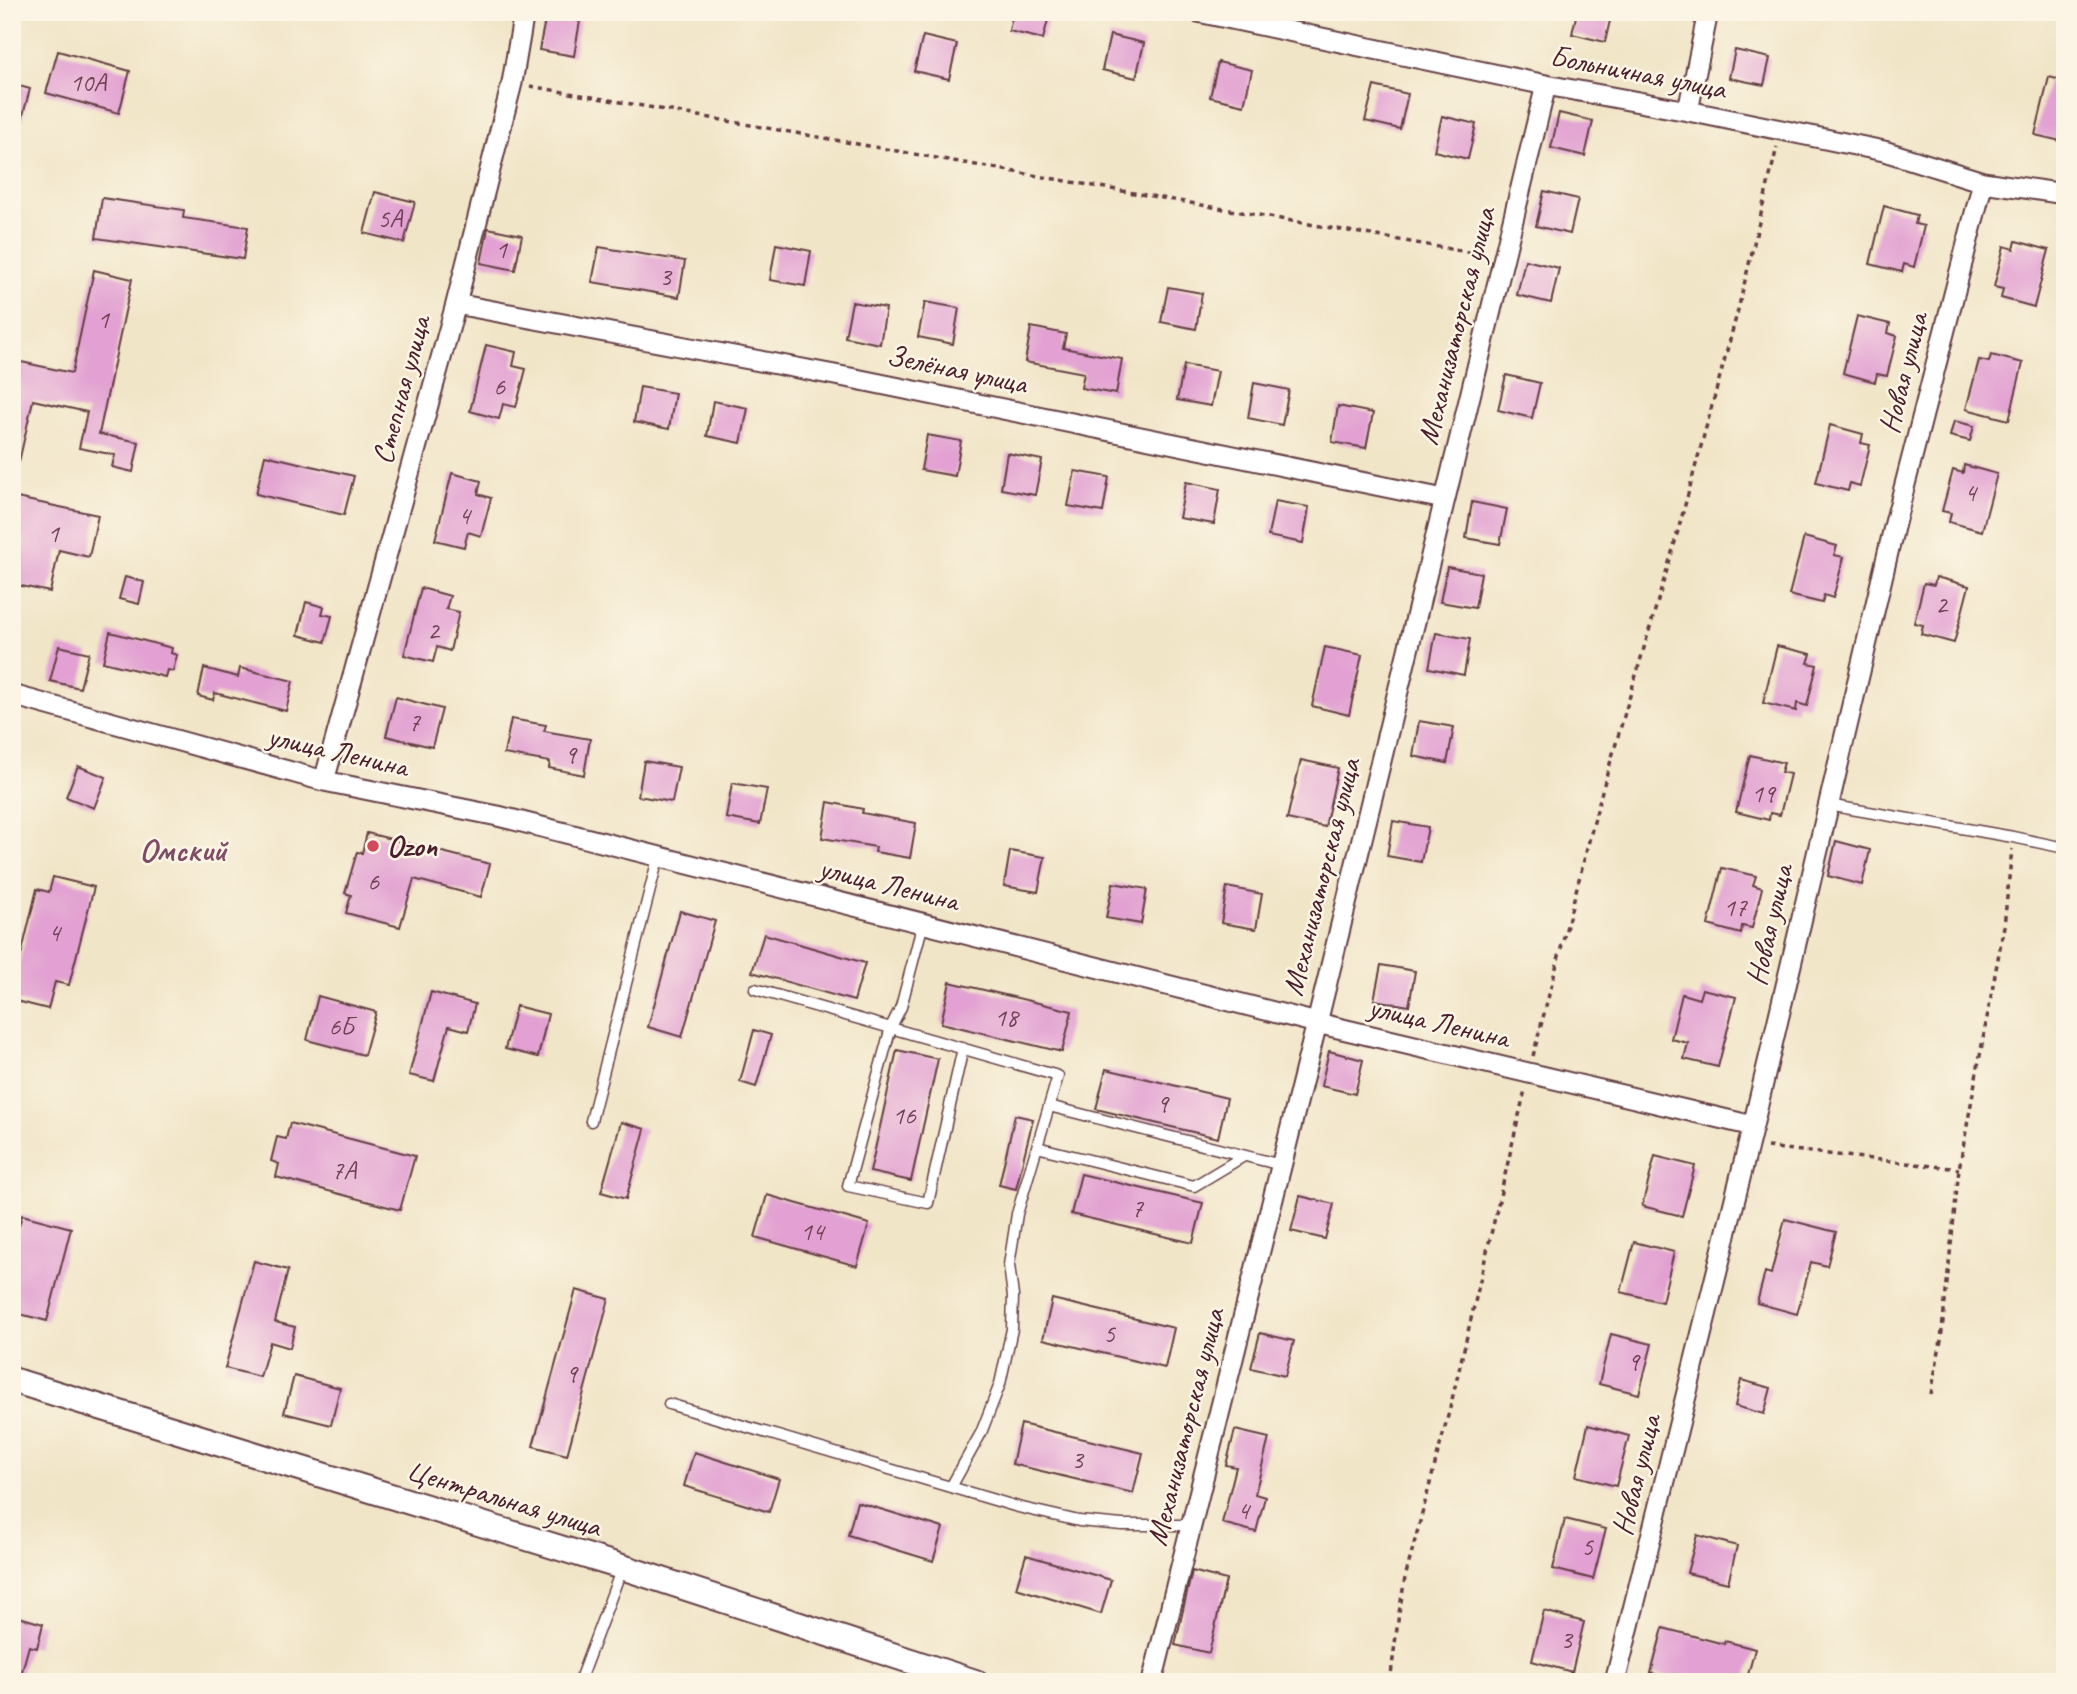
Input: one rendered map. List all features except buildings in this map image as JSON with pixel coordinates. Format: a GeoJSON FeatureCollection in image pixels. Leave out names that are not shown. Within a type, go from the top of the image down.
{"type":"FeatureCollection","features":[{"type":"Feature","properties":{"kind":"street","name":"Степная улица"},"geometry":{"type":"LineString","coordinates":[[324,781],[456,304],[512,83],[524,12]]}},
{"type":"Feature","properties":{"kind":"street","name":"Больничная улица"},"geometry":{"type":"LineString","coordinates":[[1198,12],[1546,85],[1884,151],[1983,182],[2065,194]]}},
{"type":"Feature","properties":{"kind":"street"},"geometry":{"type":"LineString","coordinates":[[1688,111],[1708,12]]}},
{"type":"Feature","properties":{"kind":"street","name":"Механизаторская улица"},"geometry":{"type":"LineString","coordinates":[[1152,1682],[1317,1023],[1546,85]]}},
{"type":"Feature","properties":{"kind":"street","name":"Новая улица"},"geometry":{"type":"LineString","coordinates":[[1615,1682],[1751,1135],[1894,527],[1983,182]]}},
{"type":"Feature","properties":{"kind":"street","name":"Зелёная улица"},"geometry":{"type":"LineString","coordinates":[[456,304],[856,379],[1444,499]]}},
{"type":"Feature","properties":{"kind":"street","name":"улица Ленина"},"geometry":{"type":"LineString","coordinates":[[12,695],[324,781],[498,816],[1317,1023],[1529,1073],[1751,1135]]}},
{"type":"Feature","properties":{"kind":"street","name":"Центральная улица"},"geometry":{"type":"LineString","coordinates":[[12,1380],[622,1567],[975,1682]]}},
{"type":"Feature","properties":{"kind":"lane"},"geometry":{"type":"LineString","coordinates":[[1828,805],[2065,848]]}},
{"type":"Feature","properties":{"kind":"lane"},"geometry":{"type":"LineString","coordinates":[[591,1121],[658,858]]}},
{"type":"Feature","properties":{"kind":"lane"},"geometry":{"type":"LineString","coordinates":[[923,923],[901,1007],[891,1027],[848,1186],[928,1203],[963,1048]]}},
{"type":"Feature","properties":{"kind":"lane"},"geometry":{"type":"LineString","coordinates":[[755,989],[1058,1076],[1017,1214],[1009,1265],[1013,1296],[1012,1329],[1000,1384],[981,1433],[951,1487]]}},
{"type":"Feature","properties":{"kind":"lane"},"geometry":{"type":"LineString","coordinates":[[1049,1106],[1281,1165]]}},
{"type":"Feature","properties":{"kind":"lane"},"geometry":{"type":"LineString","coordinates":[[1037,1147],[1194,1186],[1244,1156]]}},
{"type":"Feature","properties":{"kind":"lane"},"geometry":{"type":"LineString","coordinates":[[669,1404],[1018,1507],[1079,1521],[1122,1525],[1191,1525]]}},
{"type":"Feature","properties":{"kind":"lane"},"geometry":{"type":"LineString","coordinates":[[579,1682],[622,1567]]}},
{"type":"Feature","properties":{"kind":"path"},"geometry":{"type":"LineString","coordinates":[[512,83],[1503,259]]}},
{"type":"Feature","properties":{"kind":"path"},"geometry":{"type":"LineString","coordinates":[[1390,1682],[1405,1578],[1450,1408],[1529,1073],[1602,791],[1673,549],[1738,310],[1781,130]]}},
{"type":"Feature","properties":{"kind":"path"},"geometry":{"type":"LineString","coordinates":[[2065,660],[2060,692],[2065,705]]}},
{"type":"Feature","properties":{"kind":"path"},"geometry":{"type":"LineString","coordinates":[[1931,1394],[1941,1340],[1959,1169],[2004,926],[2013,837]]}},
{"type":"Feature","properties":{"kind":"path"},"geometry":{"type":"LineString","coordinates":[[1751,1135],[1959,1169]]}},
{"type":"Feature","properties":{"kind":"place","name":"Ozon"},"geometry":{"type":"Point","coordinates":[373,846]}},
{"type":"Feature","properties":{"kind":"district","name":"Омский"},"geometry":{"type":"Point","coordinates":[183,850]}}]}
